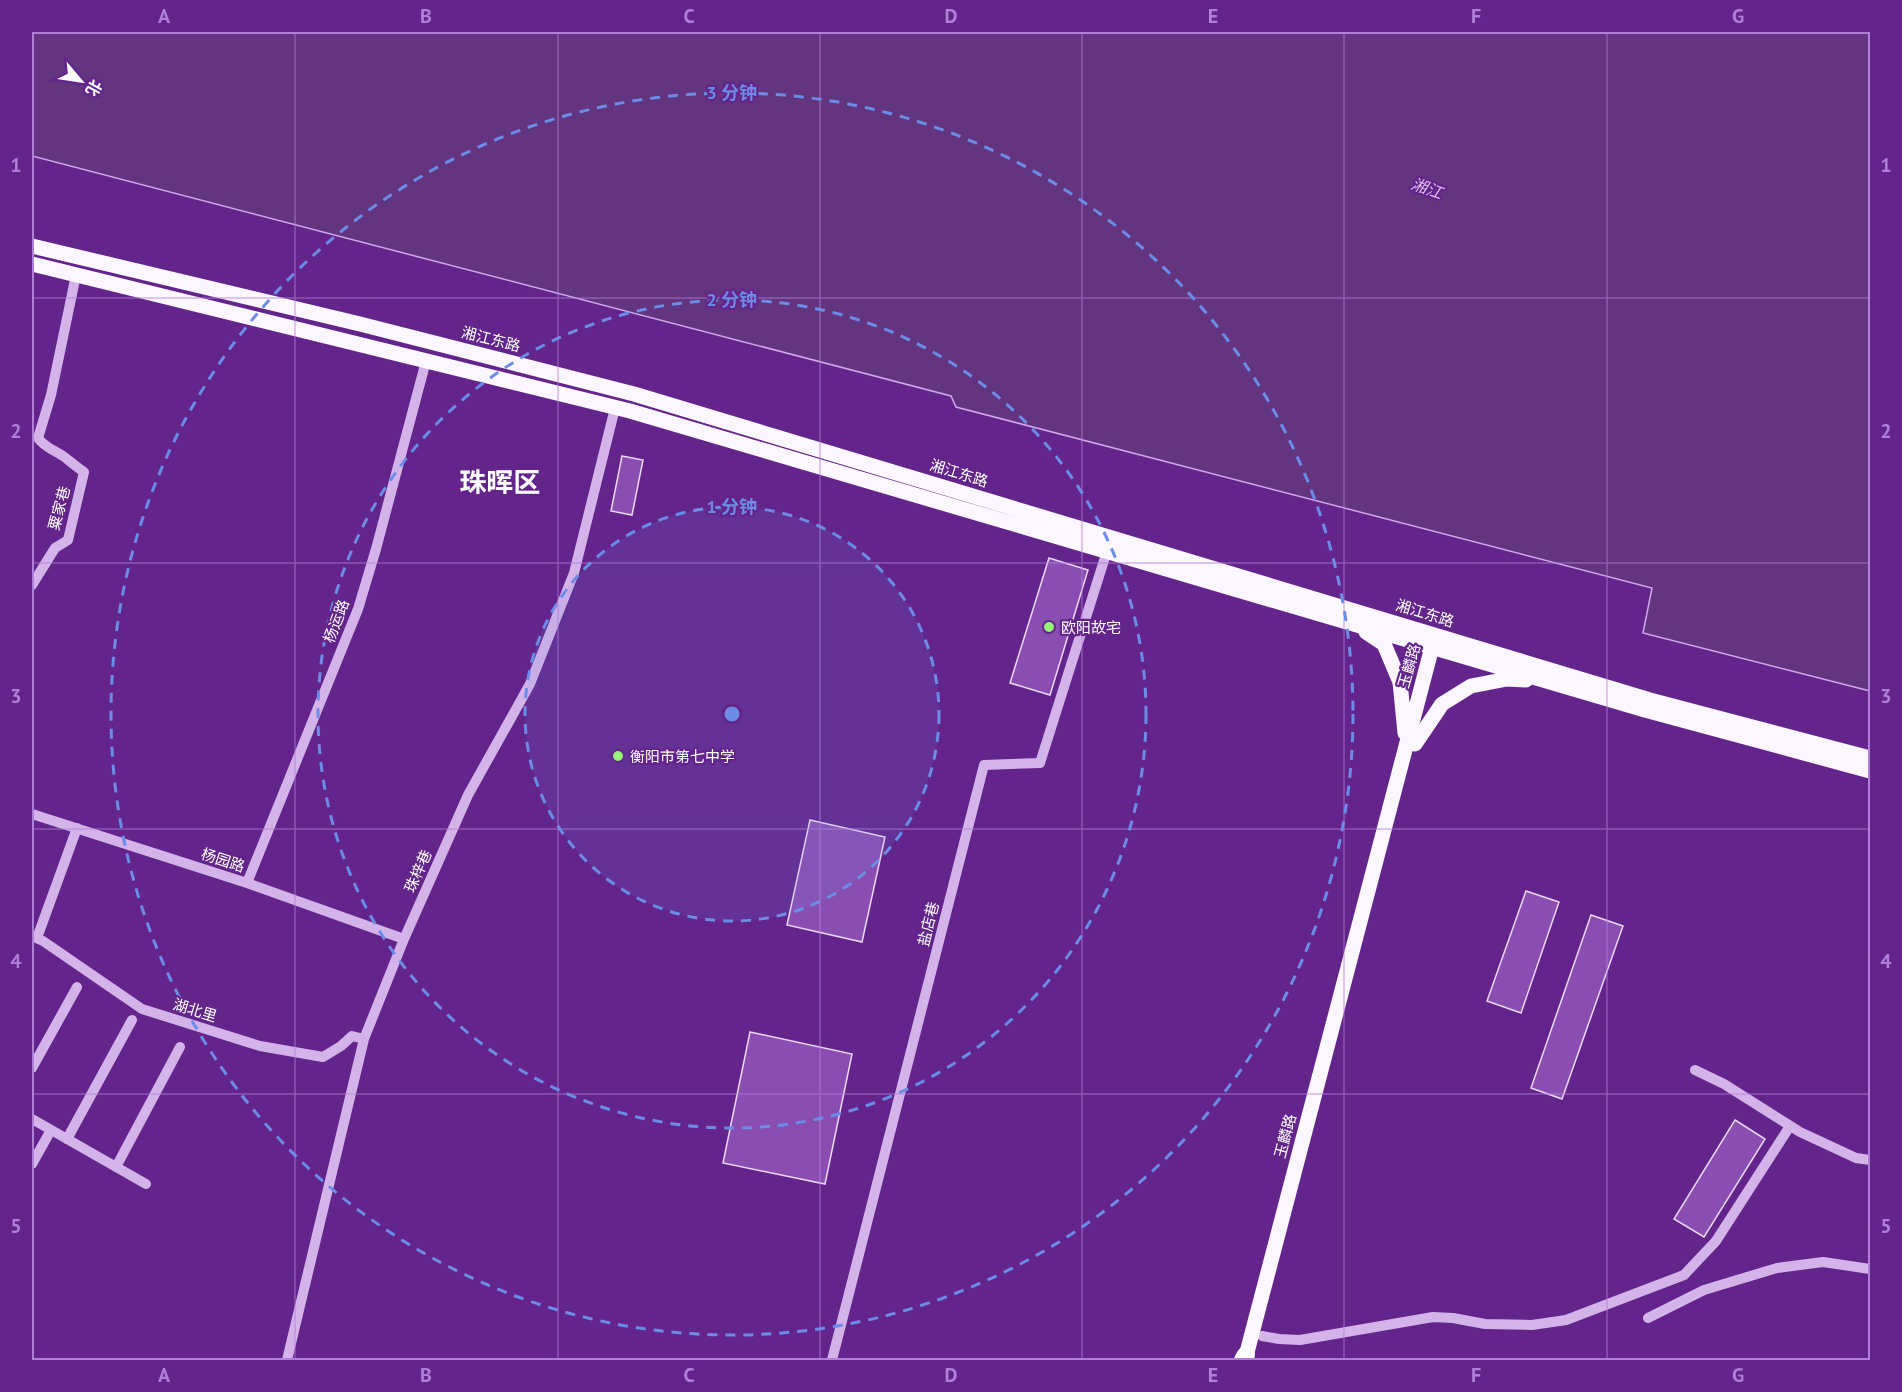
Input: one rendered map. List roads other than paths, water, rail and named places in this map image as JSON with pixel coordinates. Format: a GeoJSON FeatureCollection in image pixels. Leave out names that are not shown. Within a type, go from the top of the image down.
{"type":"FeatureCollection","features":[{"type":"Feature","properties":{"kind":"main road","name":"湘江东路"},"geometry":{"type":"LineString","coordinates":[[32,246],[360,324],[634,394],[1546,680],[1656,713],[1870,771]]}},
{"type":"Feature","properties":{"kind":"main road","name":"湘江东路"},"geometry":{"type":"LineString","coordinates":[[32,264],[615,408],[1353,624],[1870,758]]}},
{"type":"Feature","properties":{"kind":"main road"},"geometry":{"type":"LineString","coordinates":[[1353,624],[1384,644],[1400,682],[1411,744]]}},
{"type":"Feature","properties":{"kind":"main road","name":"玉麟路"},"geometry":{"type":"LineString","coordinates":[[1250,1359],[1437,644]]}},
{"type":"Feature","properties":{"kind":"main road"},"geometry":{"type":"LineString","coordinates":[[1411,744],[1442,704],[1471,686],[1507,680],[1546,680]]}},
{"type":"Feature","properties":{"kind":"main road","name":"玉麟路"},"geometry":{"type":"LineString","coordinates":[[1250,1359],[1262,1336],[1411,744]]}},
{"type":"Feature","properties":{"kind":"street","name":"粟家巷"},"geometry":{"type":"LineString","coordinates":[[32,585],[55,548],[68,540],[84,472],[41,443],[38,438],[51,395],[76,275]]}},
{"type":"Feature","properties":{"kind":"street","name":"杨运路"},"geometry":{"type":"LineString","coordinates":[[247,883],[358,609],[426,361]]}},
{"type":"Feature","properties":{"kind":"street","name":"珠梓巷"},"geometry":{"type":"LineString","coordinates":[[287,1360],[364,1039],[404,939],[468,795],[530,684],[570,585],[615,408]]}},
{"type":"Feature","properties":{"kind":"street","name":"盐店巷"},"geometry":{"type":"LineString","coordinates":[[832,1360],[984,765],[1040,763],[1107,551]]}},
{"type":"Feature","properties":{"kind":"street","name":"杨园路"},"geometry":{"type":"LineString","coordinates":[[32,814],[247,883],[404,939]]}},
{"type":"Feature","properties":{"kind":"street"},"geometry":{"type":"LineString","coordinates":[[33,940],[77,828]]}},
{"type":"Feature","properties":{"kind":"street","name":"湖北里"},"geometry":{"type":"LineString","coordinates":[[33,940],[142,1010],[260,1046],[323,1057],[352,1036],[364,1039]]}},
{"type":"Feature","properties":{"kind":"street"},"geometry":{"type":"LineString","coordinates":[[32,1068],[77,987]]}},
{"type":"Feature","properties":{"kind":"street"},"geometry":{"type":"LineString","coordinates":[[67,1139],[132,1020]]}},
{"type":"Feature","properties":{"kind":"street"},"geometry":{"type":"LineString","coordinates":[[116,1167],[180,1047]]}},
{"type":"Feature","properties":{"kind":"street"},"geometry":{"type":"LineString","coordinates":[[1695,1070],[1724,1084],[1791,1126],[1856,1158],[1870,1160]]}},
{"type":"Feature","properties":{"kind":"street"},"geometry":{"type":"LineString","coordinates":[[32,1119],[146,1184]]}},
{"type":"Feature","properties":{"kind":"street"},"geometry":{"type":"LineString","coordinates":[[1262,1336],[1300,1340],[1432,1317],[1485,1324],[1532,1325],[1566,1320],[1684,1275],[1716,1241],[1791,1126]]}},
{"type":"Feature","properties":{"kind":"street"},"geometry":{"type":"LineString","coordinates":[[32,1164],[51,1130]]}},
{"type":"Feature","properties":{"kind":"street"},"geometry":{"type":"LineString","coordinates":[[1648,1318],[1704,1290],[1777,1268],[1823,1263],[1870,1269]]}},
{"type":"Feature","properties":{"kind":"water","name":"湘江"},"geometry":{"type":"Polygon","coordinates":[[[32,32],[1870,32],[1870,691],[1643,633],[1652,588],[956,407],[951,396],[32,156],[32,32]]]}},
{"type":"Feature","properties":{"kind":"place","name":"欧阳故宅"},"geometry":{"type":"Point","coordinates":[1049,627]}},
{"type":"Feature","properties":{"kind":"place","name":"衡阳市第七中学"},"geometry":{"type":"Point","coordinates":[618,756]}},
{"type":"Feature","properties":{"kind":"district","name":"珠晖区"},"geometry":{"type":"Point","coordinates":[500,482]}}]}
